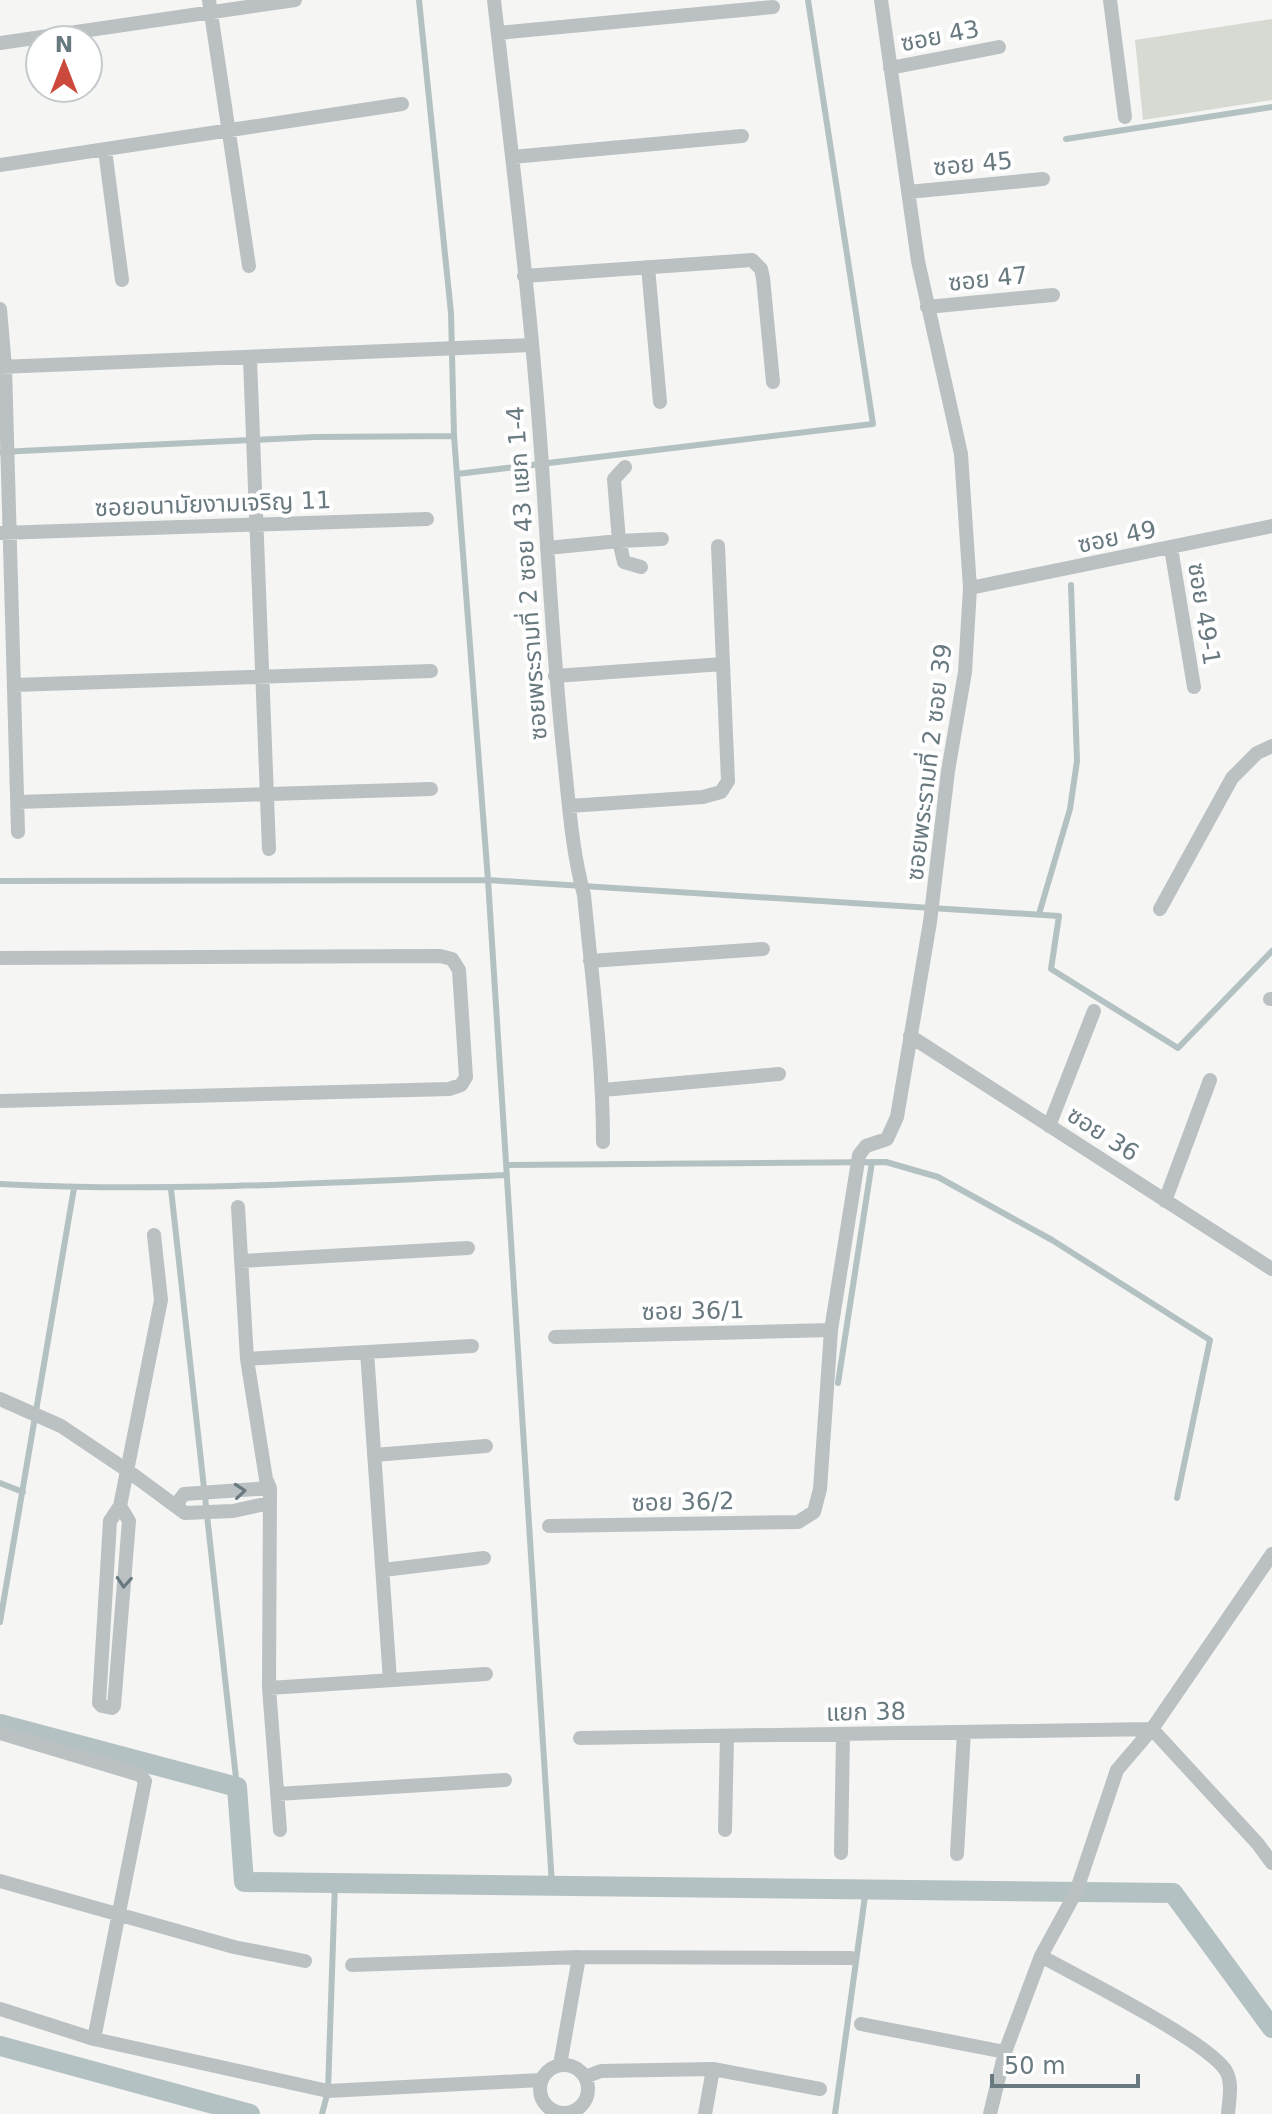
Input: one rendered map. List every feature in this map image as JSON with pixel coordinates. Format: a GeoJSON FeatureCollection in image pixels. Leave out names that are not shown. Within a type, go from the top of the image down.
{"type":"FeatureCollection","features":[{"type":"Feature","properties":{"kind":"street"},"geometry":{"type":"LineString","coordinates":[[0,43],[210,6],[295,0]]}},
{"type":"Feature","properties":{"kind":"street","name":"ซอยพระรามที่ 2 ซอย 43 แยก 1-4"},"geometry":{"type":"LineString","coordinates":[[494,0],[541,451],[555,676],[569,806],[584,895],[603,1090],[603,1142]]}},
{"type":"Feature","properties":{"kind":"street","name":"ซอยพระรามที่ 2 ซอย 39"},"geometry":{"type":"LineString","coordinates":[[814,1512],[820,1489],[831,1330],[859,1155],[866,1146],[887,1139],[893,1129],[930,922],[948,771],[965,672],[970,588],[961,454],[927,307],[881,0]]}},
{"type":"Feature","properties":{"kind":"street"},"geometry":{"type":"LineString","coordinates":[[1110,0],[1125,117]]}},
{"type":"Feature","properties":{"kind":"street"},"geometry":{"type":"LineString","coordinates":[[210,6],[249,266]]}},
{"type":"Feature","properties":{"kind":"street"},"geometry":{"type":"LineString","coordinates":[[498,33],[773,7]]}},
{"type":"Feature","properties":{"kind":"street","name":"ซอย 43"},"geometry":{"type":"LineString","coordinates":[[890,68],[999,47]]}},
{"type":"Feature","properties":{"kind":"street"},"geometry":{"type":"LineString","coordinates":[[0,165],[402,104]]}},
{"type":"Feature","properties":{"kind":"street"},"geometry":{"type":"LineString","coordinates":[[512,157],[742,136]]}},
{"type":"Feature","properties":{"kind":"street"},"geometry":{"type":"LineString","coordinates":[[105,150],[122,280]]}},
{"type":"Feature","properties":{"kind":"street","name":"ซอย 45"},"geometry":{"type":"LineString","coordinates":[[908,192],[1043,179]]}},
{"type":"Feature","properties":{"kind":"street"},"geometry":{"type":"LineString","coordinates":[[524,276],[741,259],[758,264],[763,278],[773,382]]}},
{"type":"Feature","properties":{"kind":"street"},"geometry":{"type":"LineString","coordinates":[[648,267],[660,402]]}},
{"type":"Feature","properties":{"kind":"street","name":"ซอย 47"},"geometry":{"type":"LineString","coordinates":[[927,307],[1053,295]]}},
{"type":"Feature","properties":{"kind":"street"},"geometry":{"type":"LineString","coordinates":[[0,309],[5,533],[14,685],[7,704],[18,832]]}},
{"type":"Feature","properties":{"kind":"street"},"geometry":{"type":"LineString","coordinates":[[2,367],[531,345]]}},
{"type":"Feature","properties":{"kind":"street"},"geometry":{"type":"LineString","coordinates":[[250,359],[269,849]]}},
{"type":"Feature","properties":{"kind":"street"},"geometry":{"type":"LineString","coordinates":[[625,467],[614,479],[619,541],[624,562],[641,567]]}},
{"type":"Feature","properties":{"kind":"street","name":"ซอยอนามัยงามเจริญ 11"},"geometry":{"type":"LineString","coordinates":[[5,533],[427,519]]}},
{"type":"Feature","properties":{"kind":"street","name":"ซอย 49"},"geometry":{"type":"LineString","coordinates":[[970,588],[1272,526]]}},
{"type":"Feature","properties":{"kind":"street"},"geometry":{"type":"LineString","coordinates":[[547,548],[662,539]]}},
{"type":"Feature","properties":{"kind":"street"},"geometry":{"type":"LineString","coordinates":[[569,806],[703,797],[721,792],[728,781],[718,546]]}},
{"type":"Feature","properties":{"kind":"street","name":"ซอย 49-1"},"geometry":{"type":"LineString","coordinates":[[1171,548],[1194,687]]}},
{"type":"Feature","properties":{"kind":"street"},"geometry":{"type":"LineString","coordinates":[[555,676],[723,664]]}},
{"type":"Feature","properties":{"kind":"street"},"geometry":{"type":"LineString","coordinates":[[14,685],[431,671]]}},
{"type":"Feature","properties":{"kind":"street"},"geometry":{"type":"LineString","coordinates":[[1160,909],[1232,778],[1257,753],[1272,746]]}},
{"type":"Feature","properties":{"kind":"street"},"geometry":{"type":"LineString","coordinates":[[17,802],[431,789]]}},
{"type":"Feature","properties":{"kind":"street"},"geometry":{"type":"LineString","coordinates":[[590,961],[763,949]]}},
{"type":"Feature","properties":{"kind":"street"},"geometry":{"type":"LineString","coordinates":[[0,958],[440,956],[452,959],[459,970],[466,1077],[461,1085],[449,1089],[0,1101]]}},
{"type":"Feature","properties":{"kind":"street"},"geometry":{"type":"LineString","coordinates":[[1049,1126],[1094,1011]]}},
{"type":"Feature","properties":{"kind":"street","name":"ซอย 36"},"geometry":{"type":"LineString","coordinates":[[910,1036],[1165,1201],[1270,1264]]}},
{"type":"Feature","properties":{"kind":"street"},"geometry":{"type":"LineString","coordinates":[[603,1090],[779,1074]]}},
{"type":"Feature","properties":{"kind":"street"},"geometry":{"type":"LineString","coordinates":[[1165,1201],[1210,1080]]}},
{"type":"Feature","properties":{"kind":"street"},"geometry":{"type":"LineString","coordinates":[[238,1207],[247,1359],[270,1496],[269,1688],[280,1830]]}},
{"type":"Feature","properties":{"kind":"street"},"geometry":{"type":"LineString","coordinates":[[120,1506],[129,1521],[112,1708],[99,1703],[110,1521],[120,1506],[161,1300],[154,1235]]}},
{"type":"Feature","properties":{"kind":"street"},"geometry":{"type":"LineString","coordinates":[[241,1261],[468,1248]]}},
{"type":"Feature","properties":{"kind":"street","name":"ซอย 36/1"},"geometry":{"type":"LineString","coordinates":[[555,1337],[831,1330]]}},
{"type":"Feature","properties":{"kind":"street"},"geometry":{"type":"LineString","coordinates":[[247,1359],[472,1346]]}},
{"type":"Feature","properties":{"kind":"street"},"geometry":{"type":"LineString","coordinates":[[367,1352],[390,1680]]}},
{"type":"Feature","properties":{"kind":"street"},"geometry":{"type":"LineString","coordinates":[[0,1399],[61,1426],[181,1504],[214,1513],[270,1496]]}},
{"type":"Feature","properties":{"kind":"street"},"geometry":{"type":"LineString","coordinates":[[374,1455],[486,1446]]}},
{"type":"Feature","properties":{"kind":"street"},"geometry":{"type":"LineString","coordinates":[[181,1504],[210,1493],[270,1496]]}},
{"type":"Feature","properties":{"kind":"street","name":"ซอย 36/2"},"geometry":{"type":"LineString","coordinates":[[549,1526],[798,1522],[814,1512]]}},
{"type":"Feature","properties":{"kind":"street"},"geometry":{"type":"LineString","coordinates":[[990,2114],[1005,2052],[1041,1956],[1077,1888],[1117,1770],[1152,1729],[1272,1554]]}},
{"type":"Feature","properties":{"kind":"street"},"geometry":{"type":"LineString","coordinates":[[383,1570],[484,1558]]}},
{"type":"Feature","properties":{"kind":"street"},"geometry":{"type":"LineString","coordinates":[[269,1688],[486,1674]]}},
{"type":"Feature","properties":{"kind":"street"},"geometry":{"type":"LineString","coordinates":[[1152,1729],[1272,1863]]}},
{"type":"Feature","properties":{"kind":"street","name":"แยก 38"},"geometry":{"type":"LineString","coordinates":[[580,1738],[1152,1729]]}},
{"type":"Feature","properties":{"kind":"street"},"geometry":{"type":"LineString","coordinates":[[957,1854],[964,1732]]}},
{"type":"Feature","properties":{"kind":"street"},"geometry":{"type":"LineString","coordinates":[[0,1733],[140,1775],[145,1781],[94,2039]]}},
{"type":"Feature","properties":{"kind":"street"},"geometry":{"type":"LineString","coordinates":[[841,1853],[843,1734]]}},
{"type":"Feature","properties":{"kind":"street"},"geometry":{"type":"LineString","coordinates":[[725,1830],[727,1736]]}},
{"type":"Feature","properties":{"kind":"street"},"geometry":{"type":"LineString","coordinates":[[277,1794],[505,1780]]}},
{"type":"Feature","properties":{"kind":"street"},"geometry":{"type":"LineString","coordinates":[[0,1881],[234,1947],[305,1961]]}},
{"type":"Feature","properties":{"kind":"street"},"geometry":{"type":"LineString","coordinates":[[1041,1956],[1183,2036],[1220,2063],[1228,2075],[1228,2114]]}},
{"type":"Feature","properties":{"kind":"street"},"geometry":{"type":"LineString","coordinates":[[560,2065],[579,1957]]}},
{"type":"Feature","properties":{"kind":"street"},"geometry":{"type":"LineString","coordinates":[[352,1965],[579,1957],[851,1958]]}},
{"type":"Feature","properties":{"kind":"street"},"geometry":{"type":"LineString","coordinates":[[0,2009],[94,2039],[328,2091],[541,2080]]}},
{"type":"Feature","properties":{"kind":"street"},"geometry":{"type":"LineString","coordinates":[[861,2024],[1005,2052]]}},
{"type":"Feature","properties":{"kind":"street"},"geometry":{"type":"LineString","coordinates":[[560,2065],[579,2069],[588,2087],[581,2106],[561,2114],[543,2102],[539,2091],[541,2080],[552,2067],[560,2065]]}},
{"type":"Feature","properties":{"kind":"street"},"geometry":{"type":"LineString","coordinates":[[585,2077],[601,2071],[713,2069],[820,2089]]}},
{"type":"Feature","properties":{"kind":"street"},"geometry":{"type":"LineString","coordinates":[[705,2114],[713,2069]]}},
{"type":"Feature","properties":{"kind":"shaded area"},"geometry":{"type":"Polygon","coordinates":[[[1272,19],[1272,100],[1143,120],[1135,40],[1272,19]]]}},
{"type":"Feature","properties":{"kind":"waterway"},"geometry":{"type":"LineString","coordinates":[[419,0],[451,313],[454,436],[488,880],[552,1885]]}},
{"type":"Feature","properties":{"kind":"waterway"},"geometry":{"type":"LineString","coordinates":[[457,474],[873,424],[808,0]]}},
{"type":"Feature","properties":{"kind":"waterway"},"geometry":{"type":"LineString","coordinates":[[1066,139],[1272,107]]}},
{"type":"Feature","properties":{"kind":"waterway"},"geometry":{"type":"LineString","coordinates":[[0,452],[315,437],[454,436]]}},
{"type":"Feature","properties":{"kind":"waterway"},"geometry":{"type":"LineString","coordinates":[[1039,914],[1070,809],[1077,761],[1071,585]]}},
{"type":"Feature","properties":{"kind":"waterway"},"geometry":{"type":"LineString","coordinates":[[0,881],[488,880],[1059,916],[1051,969],[1178,1048],[1272,951]]}},
{"type":"Feature","properties":{"kind":"waterway"},"geometry":{"type":"LineString","coordinates":[[838,1383],[872,1162]]}},
{"type":"Feature","properties":{"kind":"waterway"},"geometry":{"type":"LineString","coordinates":[[507,1165],[886,1162],[938,1177],[1052,1240],[1210,1340],[1177,1498]]}},
{"type":"Feature","properties":{"kind":"waterway"},"geometry":{"type":"LineString","coordinates":[[0,1184],[190,1187],[507,1175]]}},
{"type":"Feature","properties":{"kind":"waterway"},"geometry":{"type":"LineString","coordinates":[[0,1622],[74,1188]]}},
{"type":"Feature","properties":{"kind":"waterway"},"geometry":{"type":"LineString","coordinates":[[171,1189],[237,1787]]}},
{"type":"Feature","properties":{"kind":"waterway"},"geometry":{"type":"LineString","coordinates":[[0,1483],[23,1492]]}},
{"type":"Feature","properties":{"kind":"waterway"},"geometry":{"type":"LineString","coordinates":[[0,1724],[237,1787],[244,1882],[1173,1893],[1272,2028]]}},
{"type":"Feature","properties":{"kind":"waterway"},"geometry":{"type":"LineString","coordinates":[[322,2114],[328,2091],[335,1883]]}},
{"type":"Feature","properties":{"kind":"waterway"},"geometry":{"type":"LineString","coordinates":[[835,2114],[866,1889]]}},
{"type":"Feature","properties":{"kind":"waterway"},"geometry":{"type":"LineString","coordinates":[[0,2046],[250,2114]]}}]}
